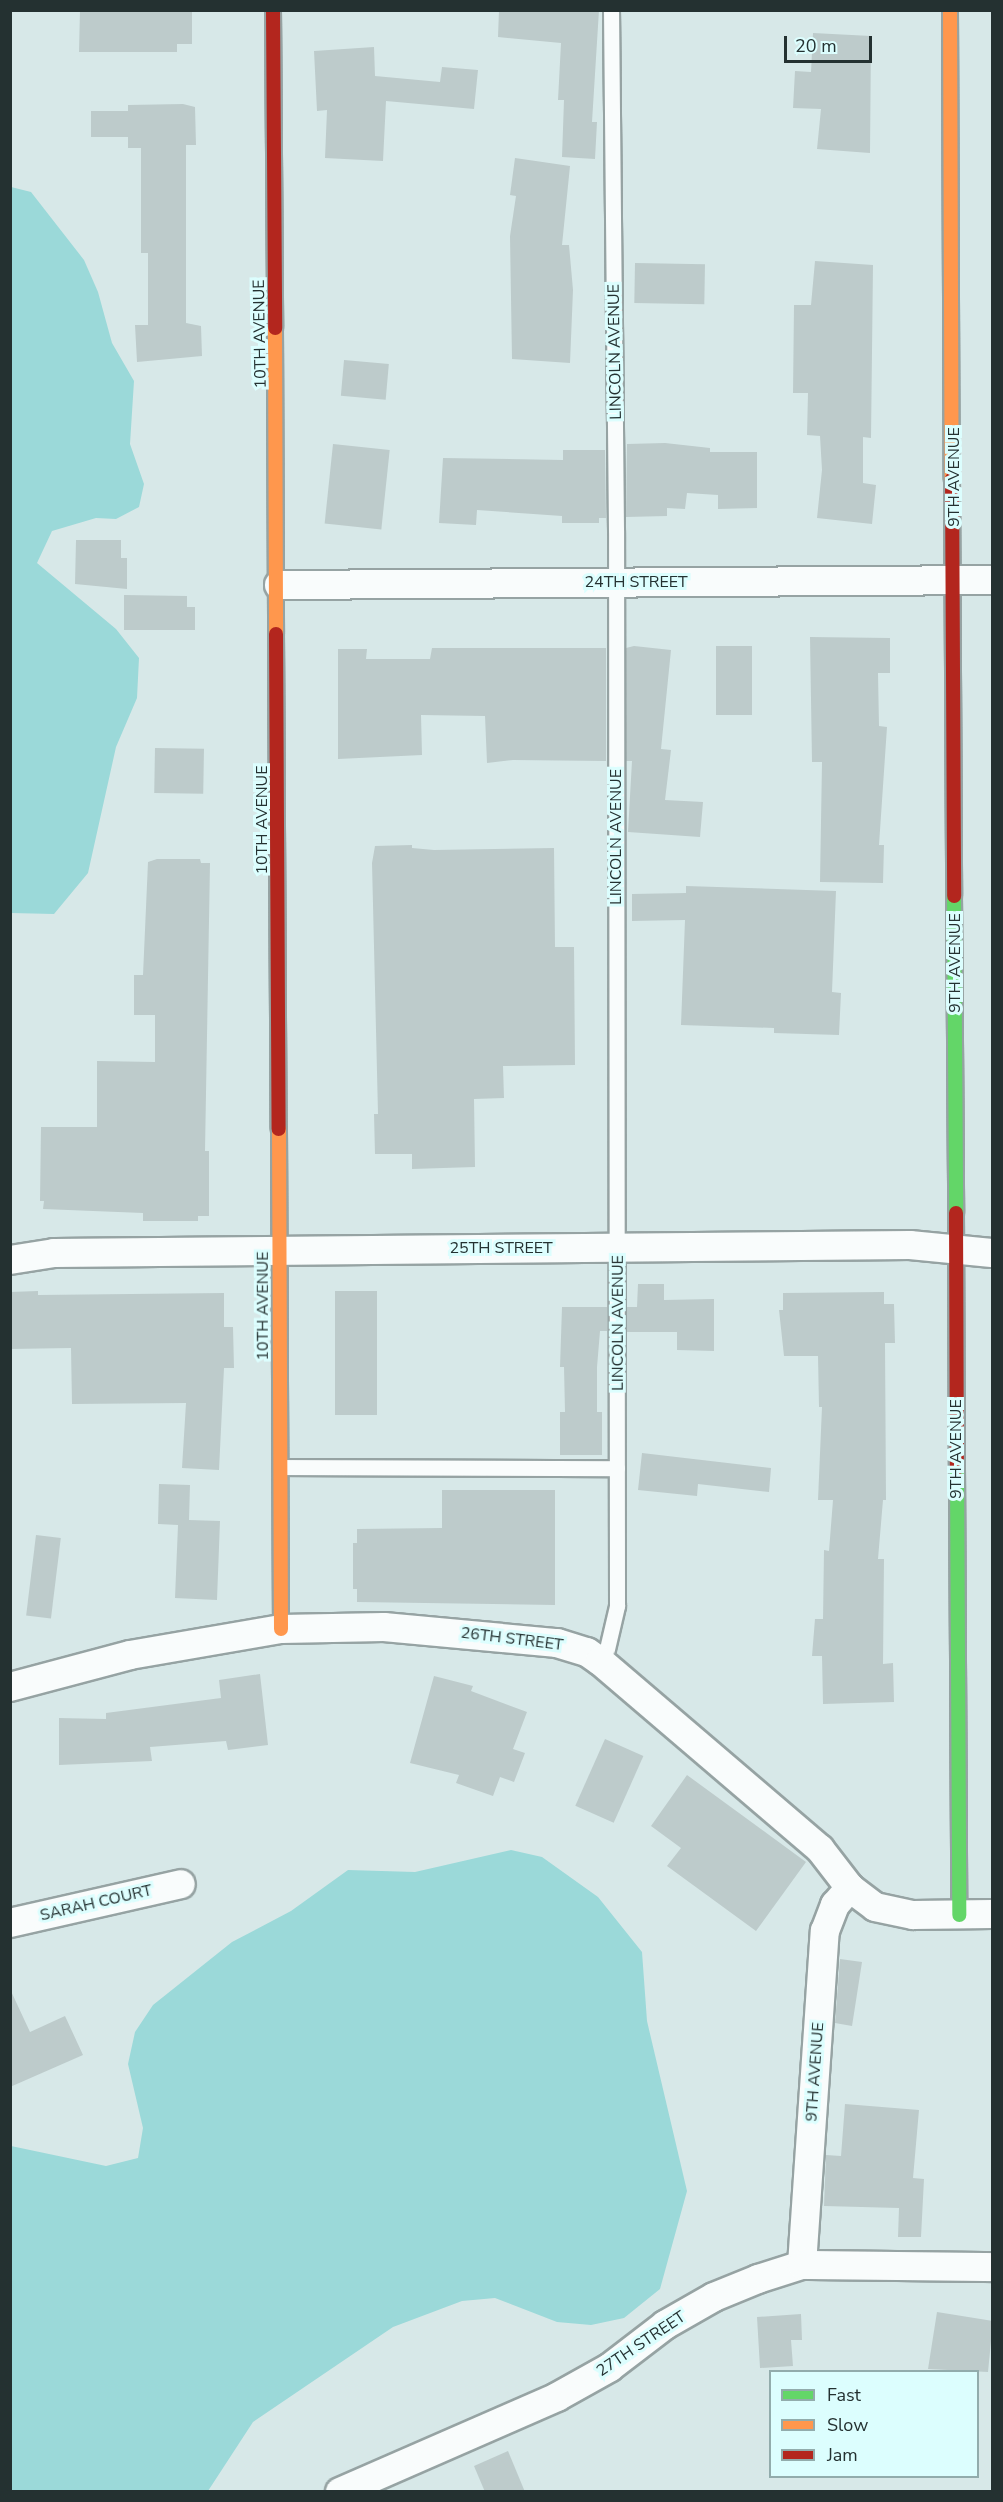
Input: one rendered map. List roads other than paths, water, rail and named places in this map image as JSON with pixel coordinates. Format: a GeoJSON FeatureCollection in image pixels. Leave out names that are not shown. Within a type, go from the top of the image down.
{"type":"FeatureCollection","features":[{"type":"Feature","properties":{"kind":"street","name":"10TH AVENUE"},"geometry":{"type":"LineString","coordinates":[[273,10],[279,585],[281,1629]]}},
{"type":"Feature","properties":{"kind":"street","name":"9TH AVENUE"},"geometry":{"type":"LineString","coordinates":[[950,10],[959,1915]]}},
{"type":"Feature","properties":{"kind":"street","name":"24TH STREET"},"geometry":{"type":"LineString","coordinates":[[279,585],[993,580]]}},
{"type":"Feature","properties":{"kind":"street","name":"25TH STREET"},"geometry":{"type":"LineString","coordinates":[[10,1260],[54,1253],[910,1245],[993,1253]]}},
{"type":"Feature","properties":{"kind":"street","name":"26TH STREET"},"geometry":{"type":"LineString","coordinates":[[10,1688],[130,1655],[281,1629],[384,1627],[556,1642],[604,1655],[820,1849],[850,1888],[874,1907],[891,1912],[993,1914]]}},
{"type":"Feature","properties":{"kind":"street","name":"SARAH COURT"},"geometry":{"type":"LineString","coordinates":[[10,1923],[181,1884]]}},
{"type":"Feature","properties":{"kind":"street","name":"9TH AVENUE"},"geometry":{"type":"LineString","coordinates":[[802,2265],[825,1931],[835,1905],[850,1888]]}},
{"type":"Feature","properties":{"kind":"street","name":"27TH STREET"},"geometry":{"type":"LineString","coordinates":[[340,2492],[557,2397],[609,2368],[664,2325],[714,2297],[802,2265],[993,2267]]}},
{"type":"Feature","properties":{"kind":"lane","name":"LINCOLN AVENUE"},"geometry":{"type":"LineString","coordinates":[[604,1655],[617,1606],[616,581],[611,10]]}},
{"type":"Feature","properties":{"kind":"lane"},"geometry":{"type":"LineString","coordinates":[[280,1467],[617,1468]]}}]}
